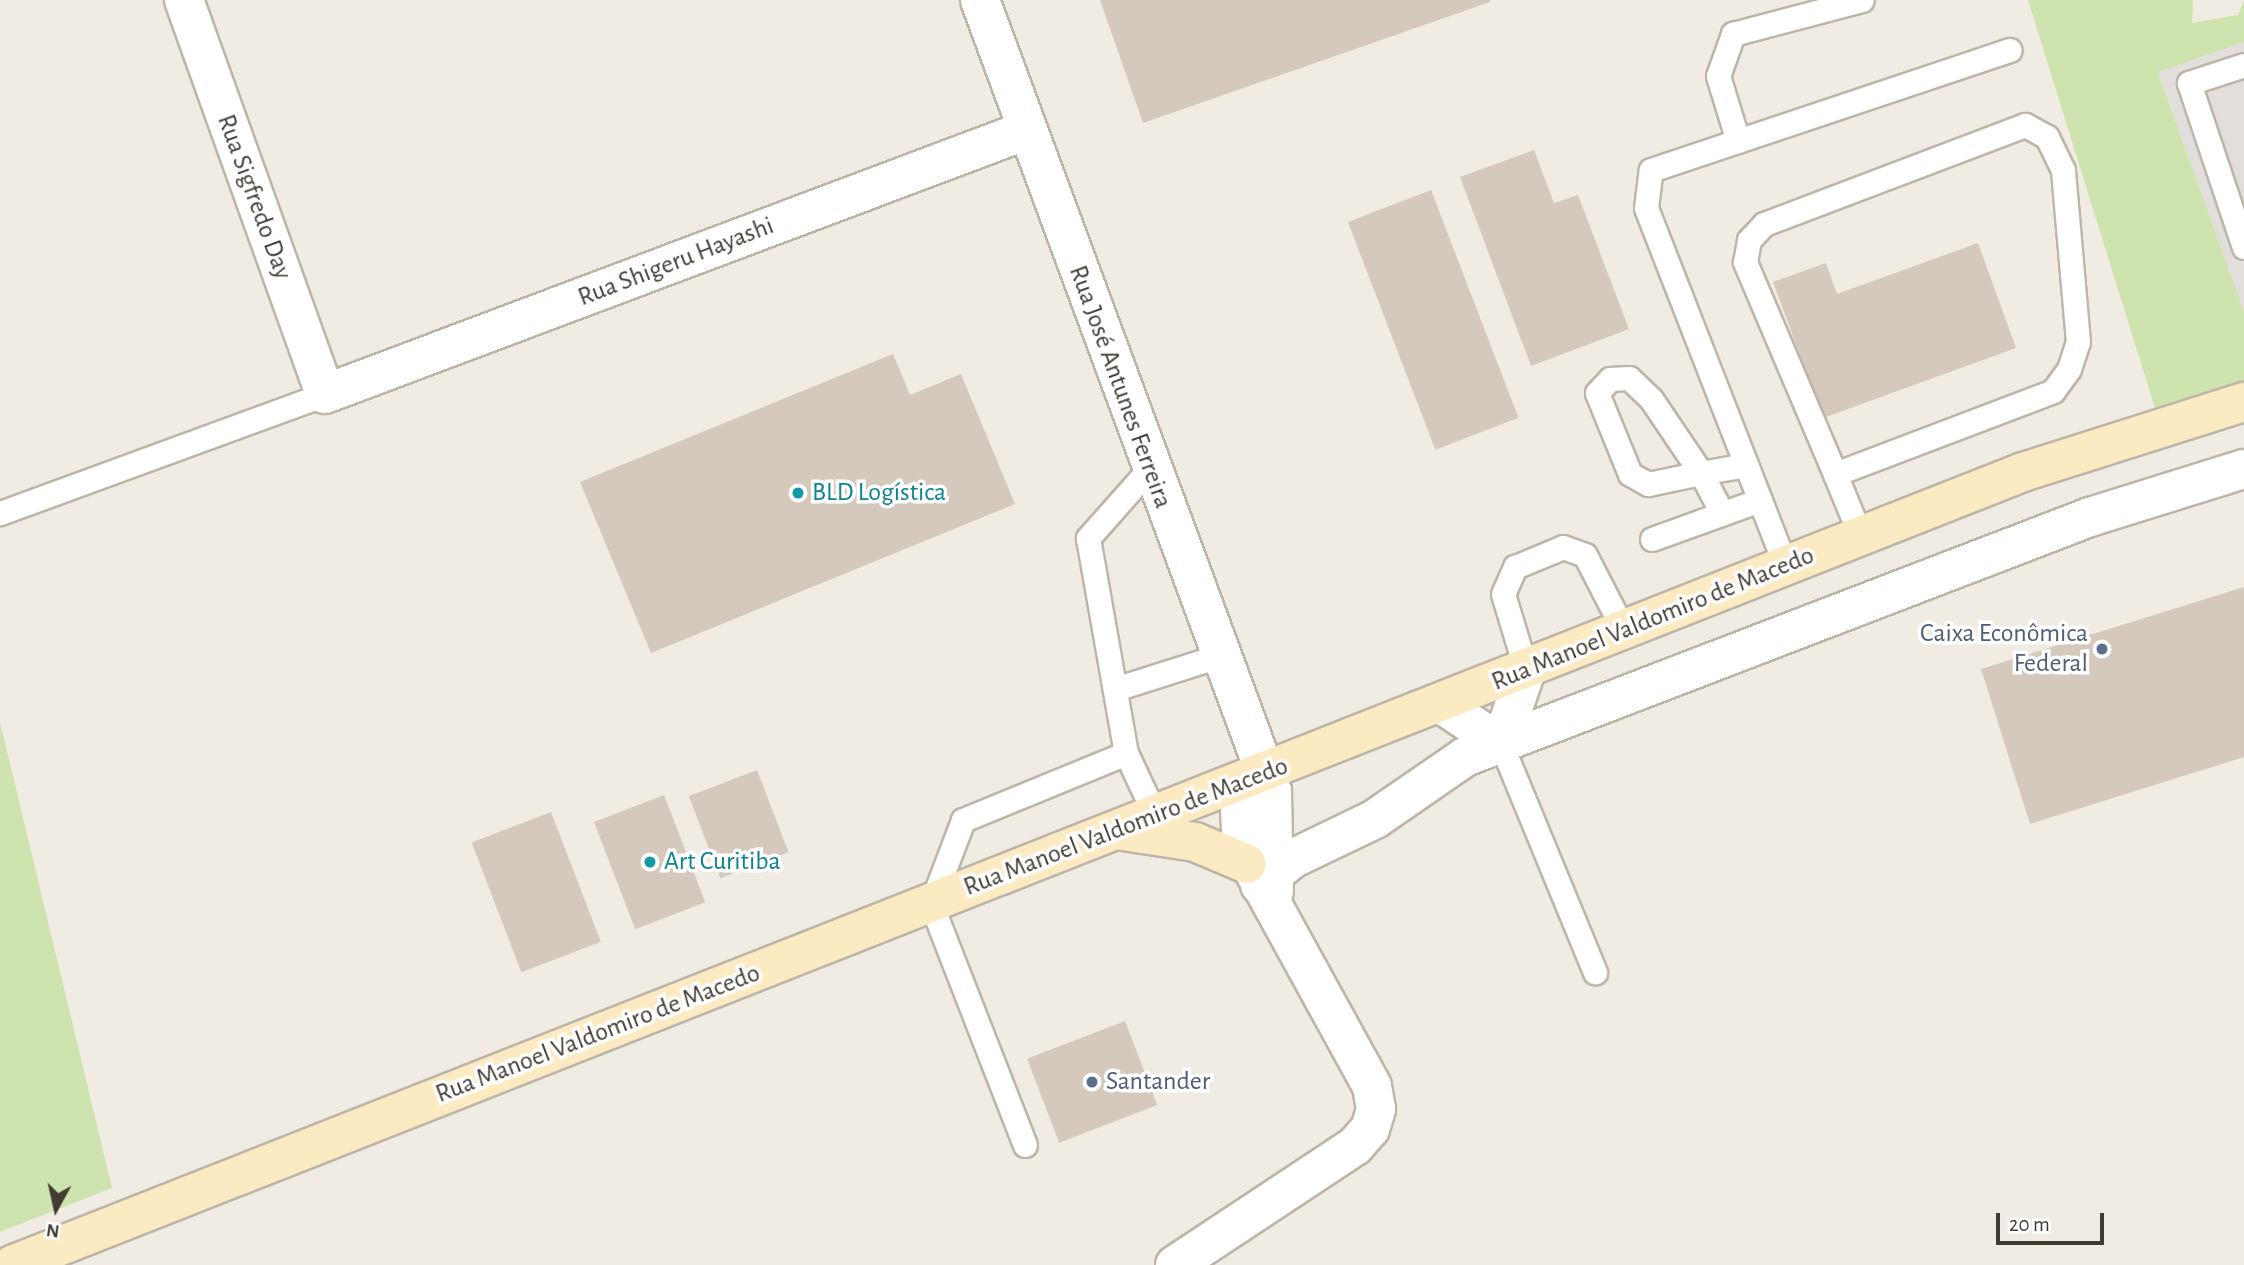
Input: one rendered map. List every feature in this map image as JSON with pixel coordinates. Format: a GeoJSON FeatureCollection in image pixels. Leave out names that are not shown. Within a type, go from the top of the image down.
{"type":"FeatureCollection","features":[{"type":"Feature","properties":{"kind":"main road","name":"Rua Manoel Valdomiro de Macedo"},"geometry":{"type":"LineString","coordinates":[[12,1265],[1155,815],[1267,789],[1440,703],[2066,456],[2244,402]]}},
{"type":"Feature","properties":{"kind":"main road"},"geometry":{"type":"LineString","coordinates":[[1117,830],[1195,842],[1263,882]]}},
{"type":"Feature","properties":{"kind":"street","name":"Rua Sigfredo Day"},"geometry":{"type":"LineString","coordinates":[[184,0],[325,394]]}},
{"type":"Feature","properties":{"kind":"street","name":"Rua José Antunes Ferreira"},"geometry":{"type":"LineString","coordinates":[[980,0],[1267,789]]}},
{"type":"Feature","properties":{"kind":"street","name":"Rua Shigeru Hayashi"},"geometry":{"type":"LineString","coordinates":[[325,394],[1027,130]]}},
{"type":"Feature","properties":{"kind":"street"},"geometry":{"type":"LineString","coordinates":[[1263,882],[1329,840],[1375,819],[1448,765],[2090,517],[2244,469]]}},
{"type":"Feature","properties":{"kind":"street"},"geometry":{"type":"LineString","coordinates":[[1501,744],[1526,670]]}},
{"type":"Feature","properties":{"kind":"street"},"geometry":{"type":"LineString","coordinates":[[1440,703],[1501,744]]}},
{"type":"Feature","properties":{"kind":"street"},"geometry":{"type":"LineString","coordinates":[[1174,1265],[1355,1146],[1370,1129],[1376,1109],[1372,1086],[1263,882],[1240,810],[1267,789],[1297,829],[1329,840]]}},
{"type":"Feature","properties":{"kind":"lane"},"geometry":{"type":"LineString","coordinates":[[1738,141],[1718,76],[1733,34],[1862,0]]}},
{"type":"Feature","properties":{"kind":"lane"},"geometry":{"type":"LineString","coordinates":[[1786,567],[1646,208],[1651,170],[2009,50]]}},
{"type":"Feature","properties":{"kind":"lane"},"geometry":{"type":"LineString","coordinates":[[2244,65],[2189,83],[2244,247]]}},
{"type":"Feature","properties":{"kind":"lane"},"geometry":{"type":"LineString","coordinates":[[1835,474],[2053,391],[2069,369],[2078,342],[2063,170],[2047,137],[2025,125],[1763,224],[1749,240],[1745,262],[1861,537]]}},
{"type":"Feature","properties":{"kind":"lane"},"geometry":{"type":"LineString","coordinates":[[1722,513],[1701,473],[1651,399],[1629,378],[1610,379],[1597,393],[1630,474],[1648,484],[1701,473],[1746,465]]}},
{"type":"Feature","properties":{"kind":"lane"},"geometry":{"type":"LineString","coordinates":[[0,513],[325,394]]}},
{"type":"Feature","properties":{"kind":"lane"},"geometry":{"type":"LineString","coordinates":[[1150,468],[1088,538],[1126,754],[1155,815]]}},
{"type":"Feature","properties":{"kind":"lane"},"geometry":{"type":"LineString","coordinates":[[1652,539],[1760,500]]}},
{"type":"Feature","properties":{"kind":"lane"},"geometry":{"type":"LineString","coordinates":[[1526,670],[1503,594],[1515,567],[1563,547],[1585,555],[1624,631]]}},
{"type":"Feature","properties":{"kind":"lane"},"geometry":{"type":"LineString","coordinates":[[1115,690],[1219,656]]}},
{"type":"Feature","properties":{"kind":"lane"},"geometry":{"type":"LineString","coordinates":[[1501,744],[1595,972]]}},
{"type":"Feature","properties":{"kind":"lane"},"geometry":{"type":"LineString","coordinates":[[1025,1145],[931,904],[963,820],[1126,754]]}},
{"type":"Feature","properties":{"kind":"green space"},"geometry":{"type":"Polygon","coordinates":[[[2028,0],[2193,0],[2192,23],[2238,15],[2244,0],[2244,42],[2158,73],[2244,311],[2244,391],[2158,418],[2028,0]]]}},
{"type":"Feature","properties":{"kind":"green space"},"geometry":{"type":"Polygon","coordinates":[[[0,722],[112,1188],[0,1232],[0,722]]]}},
{"type":"Feature","properties":{"kind":"shaded area"},"geometry":{"type":"Polygon","coordinates":[[[2244,42],[2244,311],[2158,72],[2244,42]]]}},
{"type":"Feature","properties":{"kind":"building"},"geometry":{"type":"Polygon","coordinates":[[[1100,0],[1490,0],[1490,2],[1143,123],[1100,0]]]}},
{"type":"Feature","properties":{"kind":"building"},"geometry":{"type":"Polygon","coordinates":[[[1534,150],[1554,203],[1578,195],[1629,329],[1531,366],[1460,177],[1534,150]]]}},
{"type":"Feature","properties":{"kind":"building"},"geometry":{"type":"Polygon","coordinates":[[[1431,190],[1518,418],[1435,450],[1348,222],[1431,190]]]}},
{"type":"Feature","properties":{"kind":"building"},"geometry":{"type":"Polygon","coordinates":[[[1978,243],[2016,348],[1823,418],[1773,282],[1826,263],[1837,294],[1978,243]]]}},
{"type":"Feature","properties":{"kind":"building","name":"BLD Logística"},"geometry":{"type":"Polygon","coordinates":[[[893,354],[910,395],[961,374],[1015,504],[651,653],[580,482],[893,354]]]}},
{"type":"Feature","properties":{"kind":"building"},"geometry":{"type":"Polygon","coordinates":[[[2244,587],[2244,757],[2030,824],[1981,669],[2244,587]]]}},
{"type":"Feature","properties":{"kind":"building"},"geometry":{"type":"Polygon","coordinates":[[[757,770],[789,852],[720,878],[689,796],[757,770]]]}},
{"type":"Feature","properties":{"kind":"building","name":"Art Curitiba"},"geometry":{"type":"Polygon","coordinates":[[[664,795],[705,902],[635,929],[594,822],[664,795]]]}},
{"type":"Feature","properties":{"kind":"building"},"geometry":{"type":"Polygon","coordinates":[[[551,812],[601,942],[521,972],[472,842],[551,812]]]}},
{"type":"Feature","properties":{"kind":"building","name":"Santander"},"geometry":{"type":"Polygon","coordinates":[[[1125,1021],[1157,1105],[1059,1143],[1027,1059],[1125,1021]]]}},
{"type":"Feature","properties":{"kind":"place","name":"BLD Logística"},"geometry":{"type":"Point","coordinates":[798,493]}},
{"type":"Feature","properties":{"kind":"place","name":"Caixa Econômica Federal"},"geometry":{"type":"Point","coordinates":[2102,649]}},
{"type":"Feature","properties":{"kind":"place","name":"Art Curitiba"},"geometry":{"type":"Point","coordinates":[650,862]}},
{"type":"Feature","properties":{"kind":"place","name":"Santander"},"geometry":{"type":"Point","coordinates":[1092,1082]}}]}
